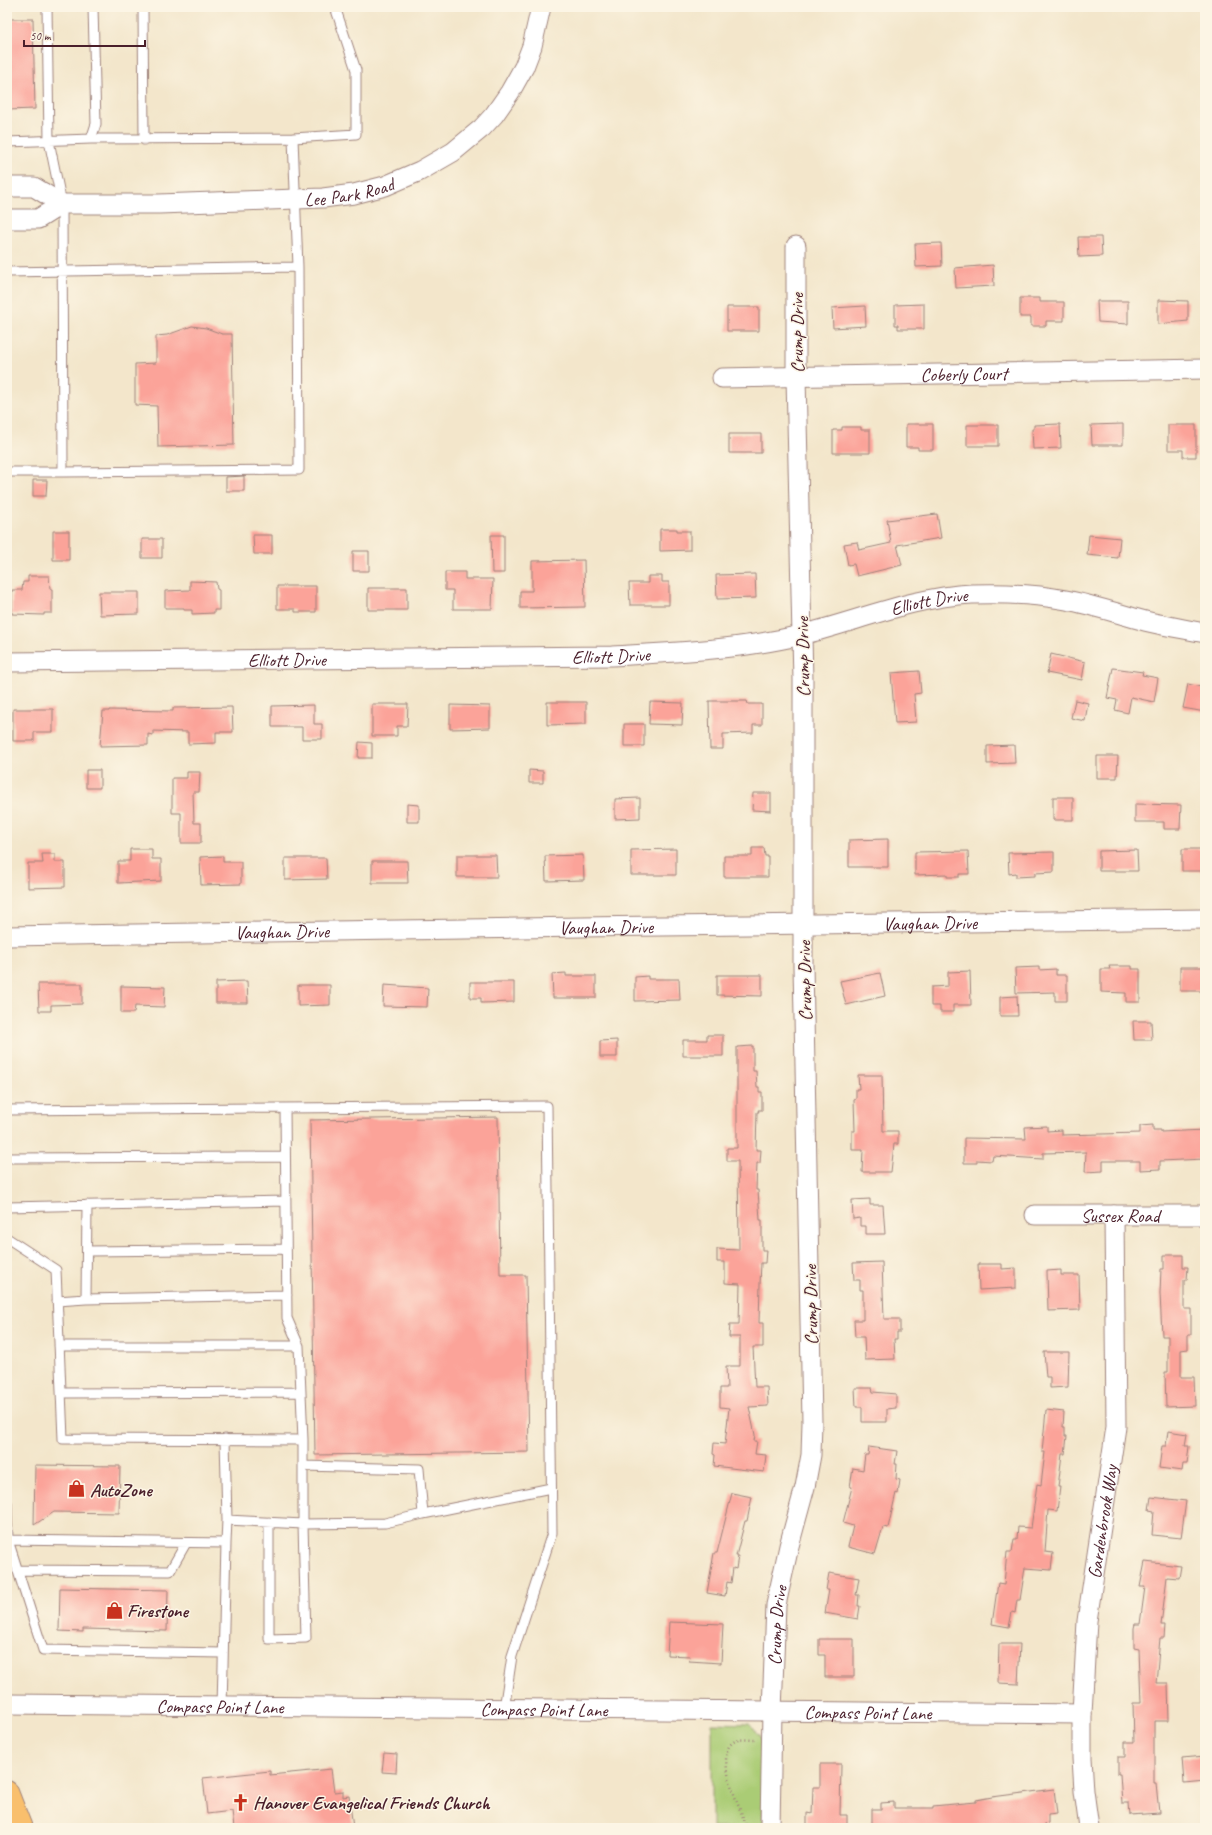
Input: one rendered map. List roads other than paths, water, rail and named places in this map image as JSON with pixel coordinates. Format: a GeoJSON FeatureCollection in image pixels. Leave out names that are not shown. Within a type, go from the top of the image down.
{"type":"FeatureCollection","features":[{"type":"Feature","properties":{"kind":"highway"},"geometry":{"type":"LineString","coordinates":[[7,1792],[21,1828]]}},
{"type":"Feature","properties":{"kind":"street","name":"Lee Park Road"},"geometry":{"type":"LineString","coordinates":[[62,204],[160,204],[323,198],[354,194],[385,186],[420,171],[453,152],[482,128],[494,115],[510,92],[524,67],[532,46],[541,7]]}},
{"type":"Feature","properties":{"kind":"street"},"geometry":{"type":"LineString","coordinates":[[7,187],[34,187],[62,204],[38,219],[7,219]]}},
{"type":"Feature","properties":{"kind":"street","name":"Crump Drive"},"geometry":{"type":"LineString","coordinates":[[770,1828],[771,1741],[776,1605],[789,1546],[806,1487],[811,1455],[812,1422],[796,377],[796,246]]}},
{"type":"Feature","properties":{"kind":"street","name":"Coberly Court"},"geometry":{"type":"LineString","coordinates":[[722,378],[1205,369]]}},
{"type":"Feature","properties":{"kind":"street","name":"Elliott Drive"},"geometry":{"type":"LineString","coordinates":[[7,662],[612,656],[695,651],[743,646],[801,635],[912,603],[971,594],[1001,593],[1068,600],[1148,621],[1205,633]]}},
{"type":"Feature","properties":{"kind":"street","name":"Vaughan Drive"},"geometry":{"type":"LineString","coordinates":[[7,936],[339,929],[482,929],[1205,919]]}},
{"type":"Feature","properties":{"kind":"street","name":"Sussex Road"},"geometry":{"type":"LineString","coordinates":[[1035,1215],[1205,1214]]}},
{"type":"Feature","properties":{"kind":"street","name":"Gardenbrook Way"},"geometry":{"type":"LineString","coordinates":[[1090,1828],[1084,1791],[1082,1714],[1087,1621],[1116,1427],[1114,1215]]}},
{"type":"Feature","properties":{"kind":"street","name":"Compass Point Lane"},"geometry":{"type":"LineString","coordinates":[[7,1704],[1082,1714]]}},
{"type":"Feature","properties":{"kind":"lane"},"geometry":{"type":"LineString","coordinates":[[47,7],[49,141],[62,204],[63,472]]}},
{"type":"Feature","properties":{"kind":"lane"},"geometry":{"type":"LineString","coordinates":[[91,139],[96,124],[93,7]]}},
{"type":"Feature","properties":{"kind":"lane"},"geometry":{"type":"LineString","coordinates":[[143,7],[144,140]]}},
{"type":"Feature","properties":{"kind":"lane"},"geometry":{"type":"LineString","coordinates":[[7,142],[91,139],[144,140],[293,138],[356,134],[356,70],[335,7]]}},
{"type":"Feature","properties":{"kind":"lane"},"geometry":{"type":"LineString","coordinates":[[7,472],[299,470],[298,267],[293,138]]}},
{"type":"Feature","properties":{"kind":"lane"},"geometry":{"type":"LineString","coordinates":[[7,272],[298,267]]}},
{"type":"Feature","properties":{"kind":"lane"},"geometry":{"type":"LineString","coordinates":[[7,1110],[547,1106],[552,1533],[512,1656],[504,1709]]}},
{"type":"Feature","properties":{"kind":"lane"},"geometry":{"type":"LineString","coordinates":[[269,1522],[269,1639],[306,1638],[303,1524],[303,1440],[299,1346],[287,1318],[285,1108]]}},
{"type":"Feature","properties":{"kind":"lane"},"geometry":{"type":"LineString","coordinates":[[7,1158],[285,1157]]}},
{"type":"Feature","properties":{"kind":"lane"},"geometry":{"type":"LineString","coordinates":[[7,1206],[286,1201]]}},
{"type":"Feature","properties":{"kind":"lane"},"geometry":{"type":"LineString","coordinates":[[86,1299],[87,1205]]}},
{"type":"Feature","properties":{"kind":"lane"},"geometry":{"type":"LineString","coordinates":[[7,1238],[56,1270],[63,1439],[303,1440]]}},
{"type":"Feature","properties":{"kind":"lane"},"geometry":{"type":"LineString","coordinates":[[87,1251],[286,1249]]}},
{"type":"Feature","properties":{"kind":"lane"},"geometry":{"type":"LineString","coordinates":[[57,1301],[86,1299],[287,1295]]}},
{"type":"Feature","properties":{"kind":"lane"},"geometry":{"type":"LineString","coordinates":[[59,1346],[299,1346]]}},
{"type":"Feature","properties":{"kind":"lane"},"geometry":{"type":"LineString","coordinates":[[61,1393],[301,1392]]}},
{"type":"Feature","properties":{"kind":"lane"},"geometry":{"type":"LineString","coordinates":[[222,1707],[227,1520],[225,1440]]}},
{"type":"Feature","properties":{"kind":"lane"},"geometry":{"type":"LineString","coordinates":[[303,1466],[420,1469],[423,1514]]}},
{"type":"Feature","properties":{"kind":"lane"},"geometry":{"type":"LineString","coordinates":[[227,1520],[303,1524],[385,1523],[551,1488]]}},
{"type":"Feature","properties":{"kind":"lane"},"geometry":{"type":"LineString","coordinates":[[7,1503],[8,1540],[43,1650],[223,1653]]}},
{"type":"Feature","properties":{"kind":"lane"},"geometry":{"type":"LineString","coordinates":[[8,1540],[226,1544]]}},
{"type":"Feature","properties":{"kind":"lane"},"geometry":{"type":"LineString","coordinates":[[17,1570],[170,1571],[186,1543]]}},
{"type":"Feature","properties":{"kind":"place","name":"AutoZone"},"geometry":{"type":"Point","coordinates":[77,1489]}},
{"type":"Feature","properties":{"kind":"place","name":"Firestone"},"geometry":{"type":"Point","coordinates":[114,1610]}},
{"type":"Feature","properties":{"kind":"place","name":"Hanover Evangelical Friends Church"},"geometry":{"type":"Point","coordinates":[240,1802]}}]}
